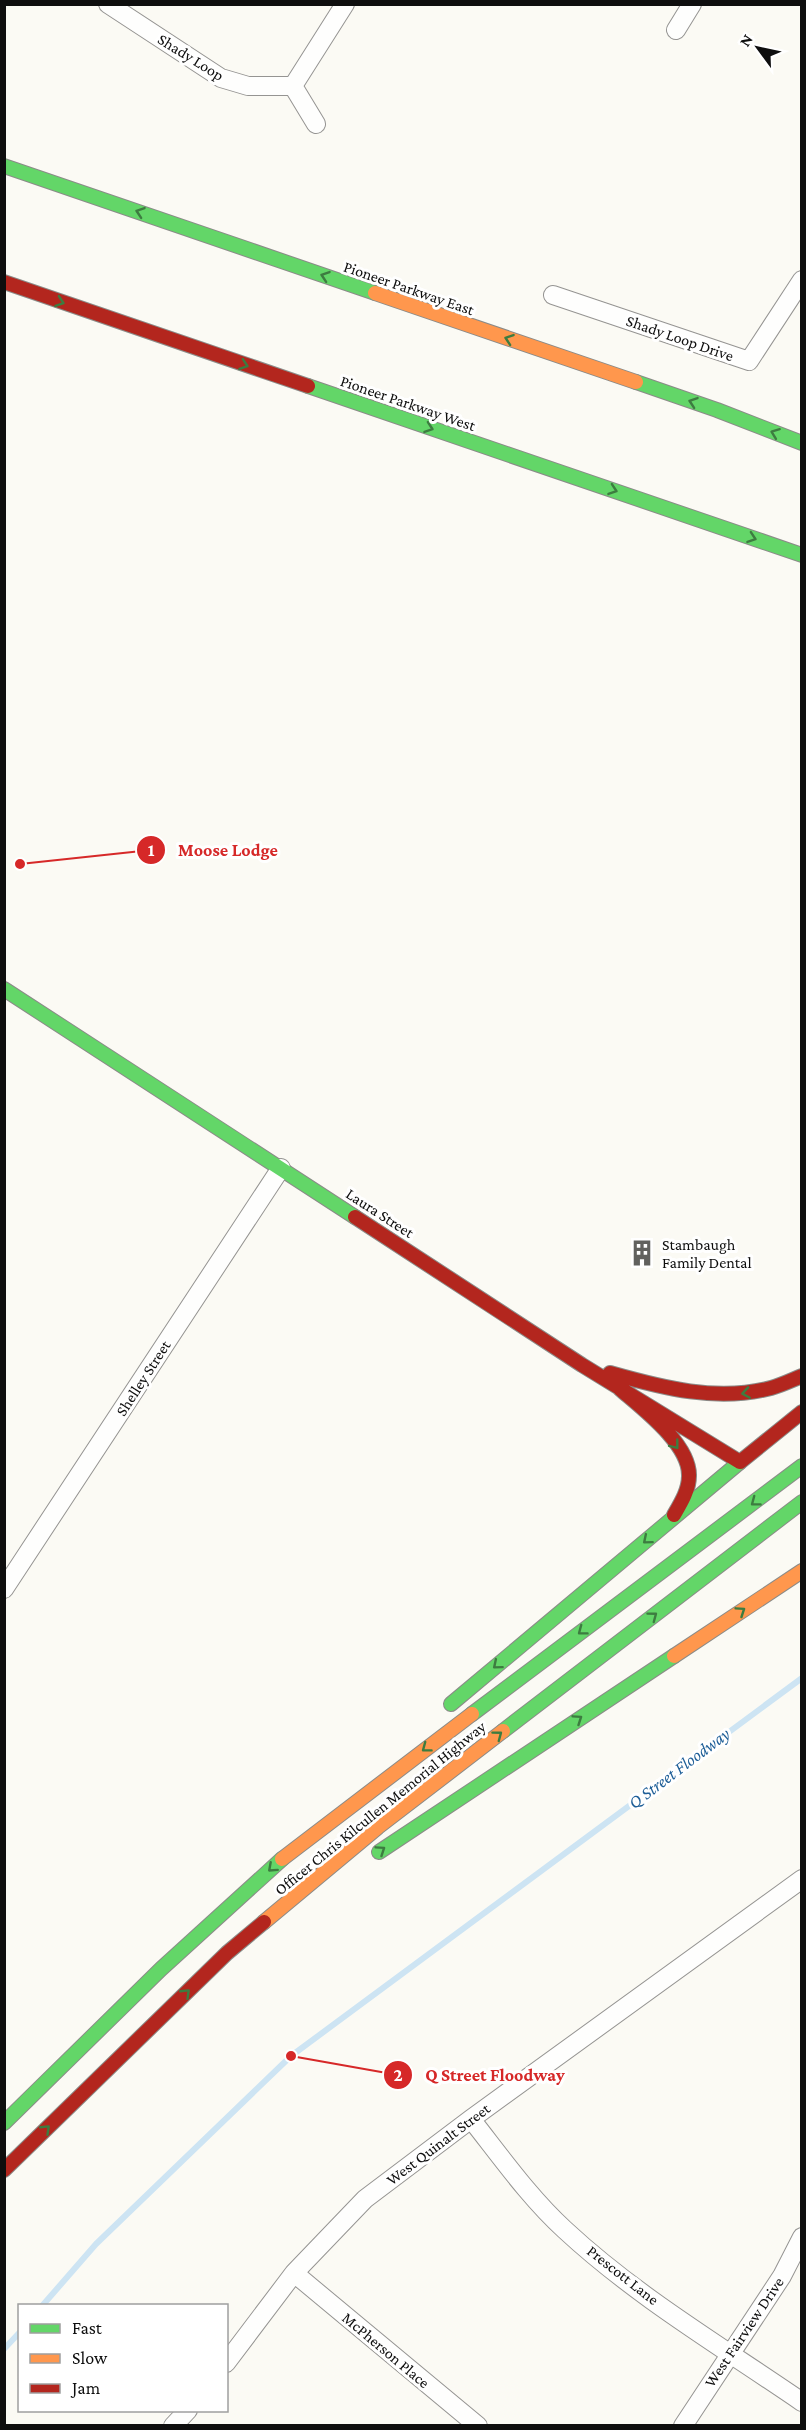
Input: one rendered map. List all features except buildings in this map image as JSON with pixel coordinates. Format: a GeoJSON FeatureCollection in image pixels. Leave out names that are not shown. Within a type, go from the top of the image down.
{"type":"FeatureCollection","features":[{"type":"Feature","properties":{"kind":"main road","name":"Pioneer Parkway East"},"geometry":{"type":"LineString","coordinates":[[4,165],[717,410],[801,444]]}},
{"type":"Feature","properties":{"kind":"main road","name":"Pioneer Parkway West"},"geometry":{"type":"LineString","coordinates":[[4,282],[801,555]]}},
{"type":"Feature","properties":{"kind":"main road","name":"Laura Street"},"geometry":{"type":"LineString","coordinates":[[4,989],[582,1365],[740,1462]]}},
{"type":"Feature","properties":{"kind":"main road"},"geometry":{"type":"LineString","coordinates":[[582,1365],[695,1394],[730,1395],[769,1389],[801,1376]]}},
{"type":"Feature","properties":{"kind":"main road"},"geometry":{"type":"LineString","coordinates":[[620,1389],[662,1429],[685,1458],[689,1482],[686,1493],[671,1520]]}},
{"type":"Feature","properties":{"kind":"main road"},"geometry":{"type":"LineString","coordinates":[[443,1710],[801,1412]]}},
{"type":"Feature","properties":{"kind":"main road","name":"Officer Chris Kilcullen Memorial Highway"},"geometry":{"type":"LineString","coordinates":[[4,2123],[160,1969],[293,1849],[801,1466]]}},
{"type":"Feature","properties":{"kind":"main road","name":"Officer Chris Kilcullen Memorial Highway"},"geometry":{"type":"LineString","coordinates":[[4,2170],[227,1953],[378,1827],[801,1502]]}},
{"type":"Feature","properties":{"kind":"main road"},"geometry":{"type":"LineString","coordinates":[[366,1860],[801,1571]]}},
{"type":"Feature","properties":{"kind":"main road"},"geometry":{"type":"LineString","coordinates":[[293,1849],[364,1779]]}},
{"type":"Feature","properties":{"kind":"main road"},"geometry":{"type":"LineString","coordinates":[[227,1953],[337,1880]]}},
{"type":"Feature","properties":{"kind":"street","name":"Shady Loop"},"geometry":{"type":"LineString","coordinates":[[108,4],[221,78],[248,86],[294,86]]}},
{"type":"Feature","properties":{"kind":"street"},"geometry":{"type":"LineString","coordinates":[[316,124],[294,86],[345,4]]}},
{"type":"Feature","properties":{"kind":"street"},"geometry":{"type":"LineString","coordinates":[[676,30],[692,4]]}},
{"type":"Feature","properties":{"kind":"street","name":"Shady Loop Drive"},"geometry":{"type":"LineString","coordinates":[[553,295],[749,361],[801,280]]}},
{"type":"Feature","properties":{"kind":"street","name":"Shelley Street"},"geometry":{"type":"LineString","coordinates":[[4,1588],[280,1168]]}},
{"type":"Feature","properties":{"kind":"street","name":"West Quinalt Street"},"geometry":{"type":"LineString","coordinates":[[228,2360],[294,2273],[365,2199],[471,2118],[801,1880]]}},
{"type":"Feature","properties":{"kind":"street","name":"Prescott Lane"},"geometry":{"type":"LineString","coordinates":[[471,2118],[526,2190],[566,2230],[638,2289],[801,2402]]}},
{"type":"Feature","properties":{"kind":"street","name":"West Fairview Drive"},"geometry":{"type":"LineString","coordinates":[[684,2426],[782,2276],[801,2237]]}},
{"type":"Feature","properties":{"kind":"street","name":"McPherson Place"},"geometry":{"type":"LineString","coordinates":[[294,2273],[478,2426]]}},
{"type":"Feature","properties":{"kind":"street"},"geometry":{"type":"LineString","coordinates":[[173,2426],[186,2412]]}},
{"type":"Feature","properties":{"kind":"waterway","name":"Q Street Floodway"},"geometry":{"type":"LineString","coordinates":[[44,2304],[96,2244],[291,2056],[802,1678]]}},
{"type":"Feature","properties":{"kind":"waterway","name":"Q Street Floodway"},"geometry":{"type":"LineString","coordinates":[[4,2349],[18,2334]]}},
{"type":"Feature","properties":{"kind":"traffic: fast"},"geometry":{"type":"LineString","coordinates":[[4,166],[375,293]]}},
{"type":"Feature","properties":{"kind":"traffic: fast"},"geometry":{"type":"LineString","coordinates":[[636,382],[802,443]]}},
{"type":"Feature","properties":{"kind":"traffic: fast"},"geometry":{"type":"LineString","coordinates":[[308,386],[802,555]]}},
{"type":"Feature","properties":{"kind":"traffic: fast"},"geometry":{"type":"LineString","coordinates":[[4,989],[355,1217]]}},
{"type":"Feature","properties":{"kind":"traffic: fast"},"geometry":{"type":"LineString","coordinates":[[451,1704],[740,1462]]}},
{"type":"Feature","properties":{"kind":"traffic: fast"},"geometry":{"type":"LineString","coordinates":[[472,1714],[802,1466]]}},
{"type":"Feature","properties":{"kind":"traffic: fast"},"geometry":{"type":"LineString","coordinates":[[503,1731],[802,1502]]}},
{"type":"Feature","properties":{"kind":"traffic: fast"},"geometry":{"type":"LineString","coordinates":[[379,1852],[674,1656]]}},
{"type":"Feature","properties":{"kind":"traffic: fast"},"geometry":{"type":"LineString","coordinates":[[4,2123],[161,1969],[282,1859]]}},
{"type":"Feature","properties":{"kind":"traffic: slow"},"geometry":{"type":"LineString","coordinates":[[375,293],[636,382]]}},
{"type":"Feature","properties":{"kind":"traffic: slow"},"geometry":{"type":"LineString","coordinates":[[674,1656],[802,1571]]}},
{"type":"Feature","properties":{"kind":"traffic: slow"},"geometry":{"type":"LineString","coordinates":[[282,1859],[472,1714]]}},
{"type":"Feature","properties":{"kind":"traffic: slow"},"geometry":{"type":"LineString","coordinates":[[264,1922],[378,1827],[503,1731]]}},
{"type":"Feature","properties":{"kind":"traffic: jam"},"geometry":{"type":"LineString","coordinates":[[4,282],[308,386]]}},
{"type":"Feature","properties":{"kind":"traffic: jam"},"geometry":{"type":"LineString","coordinates":[[355,1217],[582,1365],[740,1462]]}},
{"type":"Feature","properties":{"kind":"traffic: jam"},"geometry":{"type":"LineString","coordinates":[[610,1373],[670,1388],[731,1394],[775,1387],[802,1376]]}},
{"type":"Feature","properties":{"kind":"traffic: jam"},"geometry":{"type":"LineString","coordinates":[[620,1389],[652,1416],[682,1452],[687,1464],[688,1486],[674,1515]]}},
{"type":"Feature","properties":{"kind":"traffic: jam"},"geometry":{"type":"LineString","coordinates":[[740,1462],[802,1412]]}},
{"type":"Feature","properties":{"kind":"traffic: jam"},"geometry":{"type":"LineString","coordinates":[[4,2170],[227,1953],[264,1922]]}},
{"type":"Feature","properties":{"kind":"place","name":"Moose Lodge"},"geometry":{"type":"Point","coordinates":[20,864]}},
{"type":"Feature","properties":{"kind":"place","name":"Stambaugh Family Dental"},"geometry":{"type":"Point","coordinates":[642,1253]}},
{"type":"Feature","properties":{"kind":"place","name":"Q Street Floodway"},"geometry":{"type":"Point","coordinates":[291,2056]}}]}
